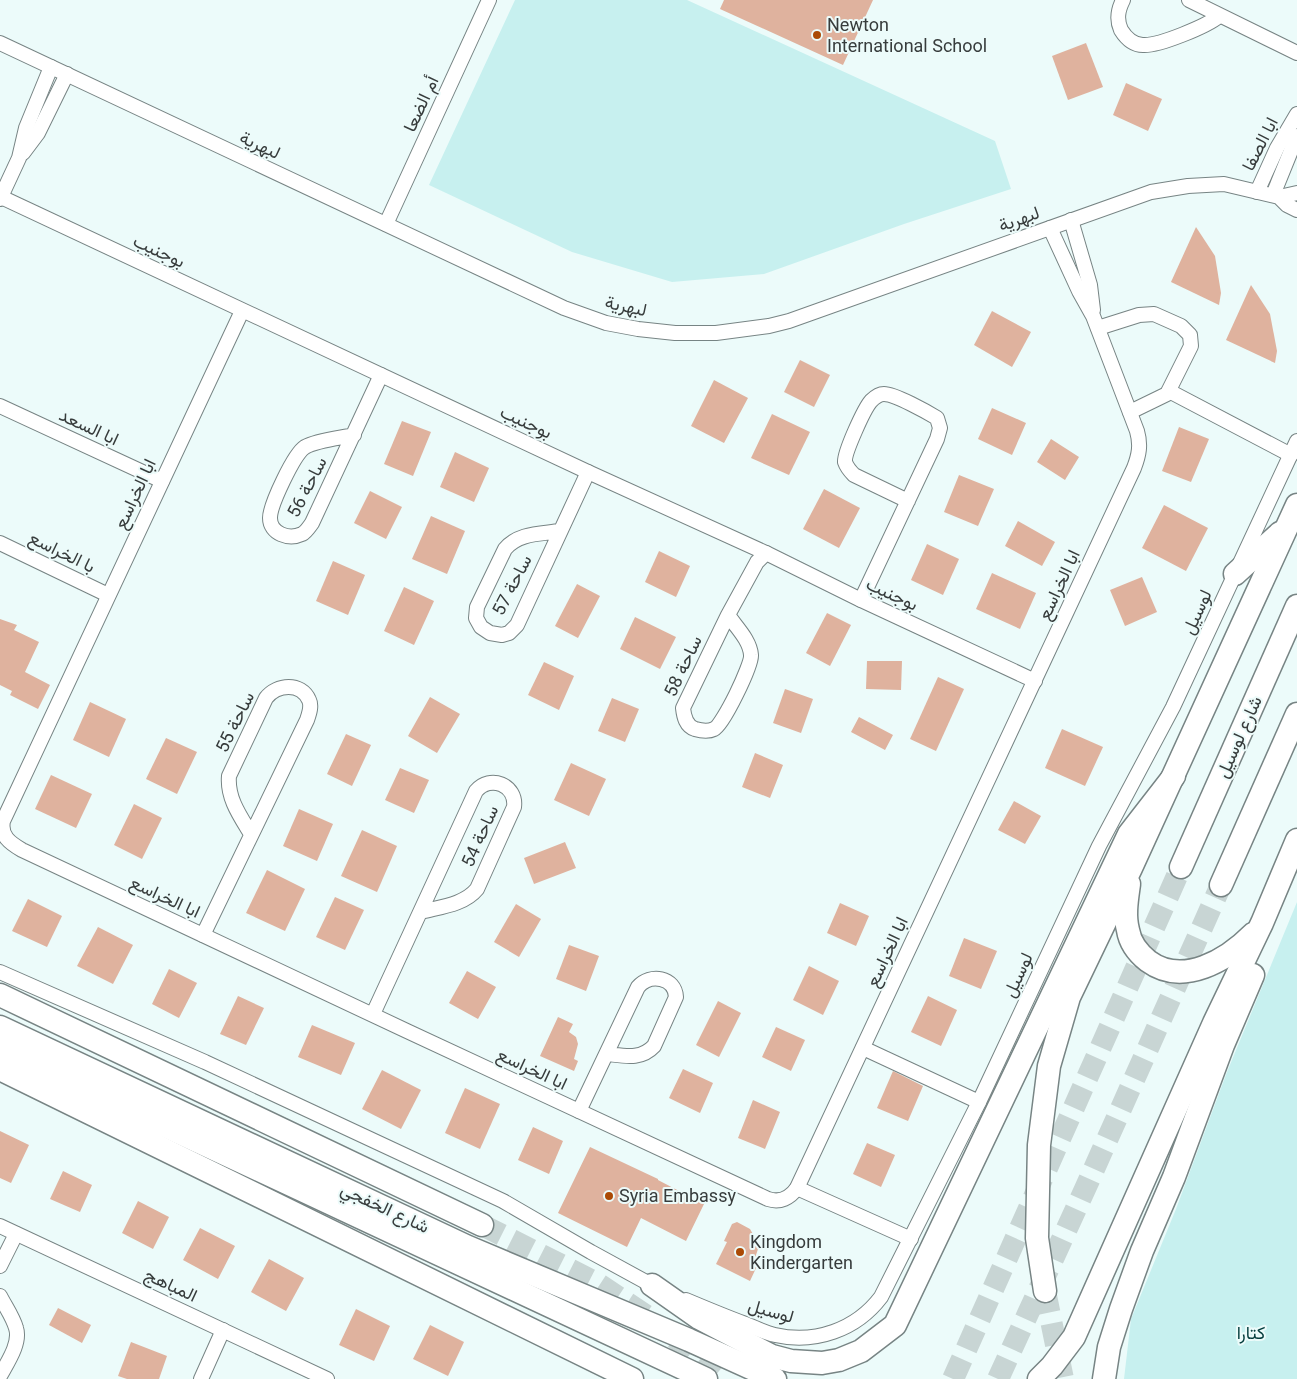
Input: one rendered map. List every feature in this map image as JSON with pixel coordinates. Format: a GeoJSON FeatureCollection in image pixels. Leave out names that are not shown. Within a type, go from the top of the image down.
{"type":"FeatureCollection","features":[{"type":"Feature","properties":{"kind":"highway"},"geometry":{"type":"LineString","coordinates":[[1045,1290],[1037,1238],[1039,1144],[1049,1066],[1069,997],[1174,776],[1297,505]]}},
{"type":"Feature","properties":{"kind":"highway"},"geometry":{"type":"LineString","coordinates":[[1235,574],[1286,528]]}},
{"type":"Feature","properties":{"kind":"highway","name":"شارع لوسيل"},"geometry":{"type":"LineString","coordinates":[[1180,867],[1297,606]]}},
{"type":"Feature","properties":{"kind":"highway"},"geometry":{"type":"LineString","coordinates":[[1221,885],[1297,714]]}},
{"type":"Feature","properties":{"kind":"highway"},"geometry":{"type":"LineString","coordinates":[[652,1286],[700,1318],[772,1356],[791,1361],[822,1363],[839,1360],[861,1351],[895,1325],[1129,834],[1174,776]]}},
{"type":"Feature","properties":{"kind":"highway"},"geometry":{"type":"LineString","coordinates":[[1039,1379],[1052,1366],[1074,1337],[1214,1023],[1262,923],[1297,840]]}},
{"type":"Feature","properties":{"kind":"highway"},"geometry":{"type":"LineString","coordinates":[[1104,1379],[1109,1347],[1139,1260],[1174,1178],[1223,1045],[1297,866]]}},
{"type":"Feature","properties":{"kind":"highway"},"geometry":{"type":"LineString","coordinates":[[1131,868],[1127,902],[1127,929],[1137,952],[1162,969],[1176,972],[1189,971],[1214,962],[1245,942],[1262,923]]}},
{"type":"Feature","properties":{"kind":"highway"},"geometry":{"type":"LineString","coordinates":[[0,995],[482,1225]]}},
{"type":"Feature","properties":{"kind":"highway","name":"شارع الخفجي"},"geometry":{"type":"LineString","coordinates":[[0,1027],[468,1247],[689,1340],[775,1379]]}},
{"type":"Feature","properties":{"kind":"highway","name":"شارع الخفجي"},"geometry":{"type":"LineString","coordinates":[[0,1049],[706,1379]]}},
{"type":"Feature","properties":{"kind":"highway"},"geometry":{"type":"LineString","coordinates":[[0,1070],[629,1378]]}},
{"type":"Feature","properties":{"kind":"street","name":"أم الضعا"},"geometry":{"type":"LineString","coordinates":[[386,224],[489,0]]}},
{"type":"Feature","properties":{"kind":"street"},"geometry":{"type":"LineString","coordinates":[[1123,0],[1119,8],[1118,23],[1128,40],[1142,46],[1155,44],[1203,26],[1219,16]]}},
{"type":"Feature","properties":{"kind":"street"},"geometry":{"type":"LineString","coordinates":[[1188,0],[1297,53]]}},
{"type":"Feature","properties":{"kind":"street","name":"لبهرية"},"geometry":{"type":"LineString","coordinates":[[0,44],[564,308],[606,323],[638,329],[675,333],[708,333],[760,327],[790,321],[1151,192],[1188,186],[1224,184],[1276,196],[1297,193]]}},
{"type":"Feature","properties":{"kind":"street"},"geometry":{"type":"LineString","coordinates":[[19,158],[26,128],[51,67]]}},
{"type":"Feature","properties":{"kind":"street"},"geometry":{"type":"LineString","coordinates":[[0,198],[19,158],[38,132],[67,74]]}},
{"type":"Feature","properties":{"kind":"street","name":"ابا الصفا"},"geometry":{"type":"LineString","coordinates":[[1257,192],[1277,148],[1297,114]]}},
{"type":"Feature","properties":{"kind":"street","name":"ابا الصفا"},"geometry":{"type":"LineString","coordinates":[[1276,196],[1297,136]]}},
{"type":"Feature","properties":{"kind":"street","name":"لبهرية"},"geometry":{"type":"LineString","coordinates":[[1276,196],[1297,210]]}},
{"type":"Feature","properties":{"kind":"street","name":"بوجنيب"},"geometry":{"type":"LineString","coordinates":[[0,198],[766,553],[861,600],[1035,681]]}},
{"type":"Feature","properties":{"kind":"street","name":"ابا الخراسع"},"geometry":{"type":"LineString","coordinates":[[1071,220],[1090,285],[1096,322]]}},
{"type":"Feature","properties":{"kind":"street","name":"ابا الخراسع"},"geometry":{"type":"LineString","coordinates":[[242,310],[3,821],[3,832],[11,844],[22,850],[579,1111],[768,1198],[778,1200],[793,1194],[797,1188],[1137,462],[1140,440],[1130,412],[1096,322],[1079,291],[1050,228]]}},
{"type":"Feature","properties":{"kind":"street"},"geometry":{"type":"LineString","coordinates":[[1096,322],[1147,314],[1160,316],[1187,330],[1190,335],[1191,346],[1169,391],[1163,397],[1130,412]]}},
{"type":"Feature","properties":{"kind":"street","name":"ساحة 56"},"geometry":{"type":"LineString","coordinates":[[354,435],[305,448],[297,456],[271,509],[270,520],[272,528],[282,536],[294,537],[304,533],[312,523],[354,435],[381,375]]}},
{"type":"Feature","properties":{"kind":"street"},"geometry":{"type":"LineString","coordinates":[[1169,391],[1291,455]]}},
{"type":"Feature","properties":{"kind":"street"},"geometry":{"type":"LineString","coordinates":[[861,600],[937,439],[940,428],[940,422],[929,413],[892,396],[883,394],[876,396],[869,403],[845,452],[845,462],[848,470],[854,475],[908,500]]}},
{"type":"Feature","properties":{"kind":"street","name":"ابا السعد"},"geometry":{"type":"LineString","coordinates":[[0,406],[162,481]]}},
{"type":"Feature","properties":{"kind":"street","name":"لوسيل"},"geometry":{"type":"LineString","coordinates":[[652,1286],[774,1335],[793,1338],[816,1337],[834,1333],[865,1315],[875,1306],[881,1298],[979,1102],[1099,846],[1173,707],[1297,442]]}},
{"type":"Feature","properties":{"kind":"street","name":"ساحة 57"},"geometry":{"type":"LineString","coordinates":[[560,531],[519,538],[511,541],[505,548],[477,607],[476,618],[481,627],[490,633],[502,635],[509,633],[517,625],[588,472]]}},
{"type":"Feature","properties":{"kind":"street","name":"با الخراسع"},"geometry":{"type":"LineString","coordinates":[[0,543],[108,594]]}},
{"type":"Feature","properties":{"kind":"street","name":"ساحة 58"},"geometry":{"type":"LineString","coordinates":[[728,615],[748,644],[751,655],[750,666],[722,721],[716,729],[704,732],[692,728],[688,724],[684,719],[683,708],[728,615],[757,562],[766,553]]}},
{"type":"Feature","properties":{"kind":"street","name":"ساحة 55"},"geometry":{"type":"LineString","coordinates":[[203,935],[307,720],[310,709],[309,700],[301,691],[291,686],[279,688],[271,692],[266,698],[229,776],[228,786],[234,805],[251,834]]}},
{"type":"Feature","properties":{"kind":"street","name":"ساحة 54"},"geometry":{"type":"LineString","coordinates":[[373,1014],[476,791],[482,785],[491,782],[497,782],[508,787],[514,796],[514,807],[477,889],[472,896],[465,899],[421,912]]}},
{"type":"Feature","properties":{"kind":"street"},"geometry":{"type":"LineString","coordinates":[[0,972],[205,1062],[504,1201],[652,1286]]}},
{"type":"Feature","properties":{"kind":"street"},"geometry":{"type":"LineString","coordinates":[[579,1111],[608,1054],[638,987],[642,982],[652,978],[665,981],[672,986],[676,992],[676,997],[654,1046],[648,1052],[639,1056],[608,1054]]}},
{"type":"Feature","properties":{"kind":"street"},"geometry":{"type":"LineString","coordinates":[[863,1048],[979,1102]]}},
{"type":"Feature","properties":{"kind":"street"},"geometry":{"type":"LineString","coordinates":[[797,1188],[911,1239]]}},
{"type":"Feature","properties":{"kind":"street","name":"المباهج"},"geometry":{"type":"LineString","coordinates":[[0,1226],[327,1379]]}},
{"type":"Feature","properties":{"kind":"street"},"geometry":{"type":"LineString","coordinates":[[0,1266],[16,1234]]}},
{"type":"Feature","properties":{"kind":"street"},"geometry":{"type":"LineString","coordinates":[[0,1296],[4,1310],[17,1328],[14,1346],[0,1376]]}},
{"type":"Feature","properties":{"kind":"street"},"geometry":{"type":"LineString","coordinates":[[202,1379],[223,1330]]}},
{"type":"Feature","properties":{"kind":"green space"},"geometry":{"type":"Polygon","coordinates":[[[515,0],[687,0],[995,141],[1011,189],[904,224],[764,274],[672,282],[572,252],[429,185],[515,0]]]}},
{"type":"Feature","properties":{"kind":"green space","name":"كتارا"},"geometry":{"type":"Polygon","coordinates":[[[1297,902],[1297,1379],[1124,1379],[1131,1319],[1176,1209],[1227,1072],[1297,902]]]}},
{"type":"Feature","properties":{"kind":"building","name":"Newton International School"},"geometry":{"type":"Polygon","coordinates":[[[724,0],[873,0],[843,65],[720,9],[724,0]]]}},
{"type":"Feature","properties":{"kind":"building"},"geometry":{"type":"Polygon","coordinates":[[[1086,43],[1103,87],[1068,100],[1052,56],[1086,43]]]}},
{"type":"Feature","properties":{"kind":"building"},"geometry":{"type":"Polygon","coordinates":[[[1126,83],[1162,99],[1148,131],[1113,115],[1126,83]]]}},
{"type":"Feature","properties":{"kind":"building"},"geometry":{"type":"Polygon","coordinates":[[[1196,227],[1215,256],[1221,293],[1219,305],[1171,282],[1196,227]]]}},
{"type":"Feature","properties":{"kind":"building"},"geometry":{"type":"Polygon","coordinates":[[[1251,285],[1270,314],[1277,351],[1275,363],[1226,340],[1251,285]]]}},
{"type":"Feature","properties":{"kind":"building"},"geometry":{"type":"Polygon","coordinates":[[[992,311],[1031,332],[1012,367],[974,345],[992,311]]]}},
{"type":"Feature","properties":{"kind":"building"},"geometry":{"type":"Polygon","coordinates":[[[800,360],[830,375],[814,407],[784,392],[800,360]]]}},
{"type":"Feature","properties":{"kind":"building"},"geometry":{"type":"Polygon","coordinates":[[[714,380],[748,398],[724,443],[691,426],[714,380]]]}},
{"type":"Feature","properties":{"kind":"building"},"geometry":{"type":"Polygon","coordinates":[[[992,408],[1026,423],[1012,455],[978,439],[992,408]]]}},
{"type":"Feature","properties":{"kind":"building"},"geometry":{"type":"Polygon","coordinates":[[[772,414],[810,432],[789,475],[751,458],[772,414]]]}},
{"type":"Feature","properties":{"kind":"building"},"geometry":{"type":"Polygon","coordinates":[[[402,421],[431,432],[413,476],[384,464],[402,421]]]}},
{"type":"Feature","properties":{"kind":"building"},"geometry":{"type":"Polygon","coordinates":[[[1179,427],[1209,439],[1191,482],[1162,471],[1179,427]]]}},
{"type":"Feature","properties":{"kind":"building"},"geometry":{"type":"Polygon","coordinates":[[[1051,439],[1079,457],[1065,480],[1037,462],[1051,439]]]}},
{"type":"Feature","properties":{"kind":"building"},"geometry":{"type":"Polygon","coordinates":[[[455,452],[489,468],[474,502],[440,487],[455,452]]]}},
{"type":"Feature","properties":{"kind":"building"},"geometry":{"type":"Polygon","coordinates":[[[959,475],[994,489],[978,526],[944,512],[959,475]]]}},
{"type":"Feature","properties":{"kind":"building"},"geometry":{"type":"Polygon","coordinates":[[[824,489],[860,508],[839,548],[803,529],[824,489]]]}},
{"type":"Feature","properties":{"kind":"building"},"geometry":{"type":"Polygon","coordinates":[[[370,491],[402,507],[386,539],[354,523],[370,491]]]}},
{"type":"Feature","properties":{"kind":"building"},"geometry":{"type":"Polygon","coordinates":[[[1164,505],[1208,528],[1186,571],[1142,548],[1164,505]]]}},
{"type":"Feature","properties":{"kind":"building"},"geometry":{"type":"Polygon","coordinates":[[[431,516],[465,531],[447,574],[412,559],[431,516]]]}},
{"type":"Feature","properties":{"kind":"building"},"geometry":{"type":"Polygon","coordinates":[[[1018,521],[1055,542],[1042,566],[1005,546],[1018,521]]]}},
{"type":"Feature","properties":{"kind":"building"},"geometry":{"type":"Polygon","coordinates":[[[927,544],[959,559],[943,595],[911,580],[927,544]]]}},
{"type":"Feature","properties":{"kind":"building"},"geometry":{"type":"Polygon","coordinates":[[[659,551],[690,566],[676,597],[645,582],[659,551]]]}},
{"type":"Feature","properties":{"kind":"building"},"geometry":{"type":"Polygon","coordinates":[[[333,561],[365,575],[348,615],[316,601],[333,561]]]}},
{"type":"Feature","properties":{"kind":"building"},"geometry":{"type":"Polygon","coordinates":[[[992,573],[1036,593],[1020,629],[976,609],[992,573]]]}},
{"type":"Feature","properties":{"kind":"building"},"geometry":{"type":"Polygon","coordinates":[[[1142,577],[1157,612],[1125,626],[1110,590],[1142,577]]]}},
{"type":"Feature","properties":{"kind":"building"},"geometry":{"type":"Polygon","coordinates":[[[577,584],[600,596],[578,638],[555,626],[577,584]]]}},
{"type":"Feature","properties":{"kind":"building"},"geometry":{"type":"Polygon","coordinates":[[[404,587],[434,601],[414,645],[384,631],[404,587]]]}},
{"type":"Feature","properties":{"kind":"building"},"geometry":{"type":"Polygon","coordinates":[[[827,613],[851,625],[830,666],[806,653],[827,613]]]}},
{"type":"Feature","properties":{"kind":"building"},"geometry":{"type":"Polygon","coordinates":[[[635,617],[676,637],[660,669],[620,649],[635,617]]]}},
{"type":"Feature","properties":{"kind":"building"},"geometry":{"type":"Polygon","coordinates":[[[0,619],[17,625],[14,630],[39,642],[25,672],[50,685],[38,709],[10,695],[12,691],[0,685],[0,619]]]}},
{"type":"Feature","properties":{"kind":"building"},"geometry":{"type":"Polygon","coordinates":[[[867,661],[902,661],[901,690],[866,689],[867,661]]]}},
{"type":"Feature","properties":{"kind":"building"},"geometry":{"type":"Polygon","coordinates":[[[544,662],[574,676],[559,710],[528,695],[544,662]]]}},
{"type":"Feature","properties":{"kind":"building"},"geometry":{"type":"Polygon","coordinates":[[[938,677],[964,689],[936,751],[910,739],[938,677]]]}},
{"type":"Feature","properties":{"kind":"building"},"geometry":{"type":"Polygon","coordinates":[[[785,689],[813,699],[801,733],[773,723],[785,689]]]}},
{"type":"Feature","properties":{"kind":"building"},"geometry":{"type":"Polygon","coordinates":[[[430,697],[460,714],[437,753],[408,736],[430,697]]]}},
{"type":"Feature","properties":{"kind":"building"},"geometry":{"type":"Polygon","coordinates":[[[612,698],[639,709],[625,742],[598,731],[612,698]]]}},
{"type":"Feature","properties":{"kind":"building"},"geometry":{"type":"Polygon","coordinates":[[[90,702],[126,719],[109,757],[73,740],[90,702]]]}},
{"type":"Feature","properties":{"kind":"building"},"geometry":{"type":"Polygon","coordinates":[[[859,717],[893,735],[885,750],[851,732],[859,717]]]}},
{"type":"Feature","properties":{"kind":"building"},"geometry":{"type":"Polygon","coordinates":[[[1062,729],[1103,747],[1085,786],[1045,768],[1062,729]]]}},
{"type":"Feature","properties":{"kind":"building"},"geometry":{"type":"Polygon","coordinates":[[[346,734],[371,745],[352,786],[327,774],[346,734]]]}},
{"type":"Feature","properties":{"kind":"building"},"geometry":{"type":"Polygon","coordinates":[[[166,738],[197,752],[177,794],[146,779],[166,738]]]}},
{"type":"Feature","properties":{"kind":"building"},"geometry":{"type":"Polygon","coordinates":[[[755,753],[783,765],[770,798],[742,787],[755,753]]]}},
{"type":"Feature","properties":{"kind":"building"},"geometry":{"type":"Polygon","coordinates":[[[571,763],[606,779],[589,816],[554,800],[571,763]]]}},
{"type":"Feature","properties":{"kind":"building"},"geometry":{"type":"Polygon","coordinates":[[[400,768],[429,780],[414,813],[385,800],[400,768]]]}},
{"type":"Feature","properties":{"kind":"building"},"geometry":{"type":"Polygon","coordinates":[[[51,775],[92,794],[76,828],[35,809],[51,775]]]}},
{"type":"Feature","properties":{"kind":"building"},"geometry":{"type":"Polygon","coordinates":[[[1014,801],[1041,816],[1025,844],[998,830],[1014,801]]]}},
{"type":"Feature","properties":{"kind":"building"},"geometry":{"type":"Polygon","coordinates":[[[134,804],[162,818],[142,859],[114,845],[134,804]]]}},
{"type":"Feature","properties":{"kind":"building"},"geometry":{"type":"Polygon","coordinates":[[[299,809],[333,824],[317,861],[283,846],[299,809]]]}},
{"type":"Feature","properties":{"kind":"building"},"geometry":{"type":"Polygon","coordinates":[[[362,830],[397,846],[377,892],[341,876],[362,830]]]}},
{"type":"Feature","properties":{"kind":"building"},"geometry":{"type":"Polygon","coordinates":[[[565,842],[576,868],[534,884],[524,858],[565,842]]]}},
{"type":"Feature","properties":{"kind":"building"},"geometry":{"type":"Polygon","coordinates":[[[267,870],[305,889],[285,931],[246,913],[267,870]]]}},
{"type":"Feature","properties":{"kind":"building"},"geometry":{"type":"Polygon","coordinates":[[[335,897],[364,910],[345,950],[316,937],[335,897]]]}},
{"type":"Feature","properties":{"kind":"building"},"geometry":{"type":"Polygon","coordinates":[[[28,899],[62,916],[47,947],[12,931],[28,899]]]}},
{"type":"Feature","properties":{"kind":"building"},"geometry":{"type":"Polygon","coordinates":[[[840,903],[869,916],[856,946],[827,933],[840,903]]]}},
{"type":"Feature","properties":{"kind":"building"},"geometry":{"type":"Polygon","coordinates":[[[516,904],[541,919],[519,957],[494,942],[516,904]]]}},
{"type":"Feature","properties":{"kind":"building"},"geometry":{"type":"Polygon","coordinates":[[[98,927],[133,945],[113,984],[77,966],[98,927]]]}},
{"type":"Feature","properties":{"kind":"building"},"geometry":{"type":"Polygon","coordinates":[[[964,938],[997,951],[981,989],[949,976],[964,938]]]}},
{"type":"Feature","properties":{"kind":"building"},"geometry":{"type":"Polygon","coordinates":[[[569,945],[599,956],[586,991],[556,979],[569,945]]]}},
{"type":"Feature","properties":{"kind":"building"},"geometry":{"type":"Polygon","coordinates":[[[809,966],[839,981],[823,1015],[793,1000],[809,966]]]}},
{"type":"Feature","properties":{"kind":"building"},"geometry":{"type":"Polygon","coordinates":[[[169,969],[197,983],[179,1018],[152,1004],[169,969]]]}},
{"type":"Feature","properties":{"kind":"building"},"geometry":{"type":"Polygon","coordinates":[[[467,971],[496,987],[478,1019],[449,1003],[467,971]]]}},
{"type":"Feature","properties":{"kind":"building"},"geometry":{"type":"Polygon","coordinates":[[[238,996],[264,1008],[246,1045],[220,1034],[238,996]]]}},
{"type":"Feature","properties":{"kind":"building"},"geometry":{"type":"Polygon","coordinates":[[[928,996],[957,1010],[941,1046],[911,1032],[928,996]]]}},
{"type":"Feature","properties":{"kind":"building"},"geometry":{"type":"Polygon","coordinates":[[[718,1001],[741,1013],[719,1057],[696,1045],[718,1001]]]}},
{"type":"Feature","properties":{"kind":"building"},"geometry":{"type":"Polygon","coordinates":[[[558,1017],[573,1024],[569,1032],[576,1037],[578,1044],[574,1059],[578,1061],[574,1071],[540,1056],[558,1017]]]}},
{"type":"Feature","properties":{"kind":"building"},"geometry":{"type":"Polygon","coordinates":[[[312,1025],[355,1043],[341,1075],[298,1057],[312,1025]]]}},
{"type":"Feature","properties":{"kind":"building"},"geometry":{"type":"Polygon","coordinates":[[[776,1027],[805,1040],[791,1071],[762,1057],[776,1027]]]}},
{"type":"Feature","properties":{"kind":"building"},"geometry":{"type":"Polygon","coordinates":[[[683,1069],[713,1083],[700,1113],[669,1098],[683,1069]]]}},
{"type":"Feature","properties":{"kind":"building"},"geometry":{"type":"Polygon","coordinates":[[[382,1070],[421,1090],[401,1129],[362,1109],[382,1070]]]}},
{"type":"Feature","properties":{"kind":"building"},"geometry":{"type":"Polygon","coordinates":[[[893,1071],[923,1086],[908,1121],[877,1108],[893,1071]]]}},
{"type":"Feature","properties":{"kind":"building"},"geometry":{"type":"Polygon","coordinates":[[[465,1088],[500,1104],[480,1149],[445,1133],[465,1088]]]}},
{"type":"Feature","properties":{"kind":"building"},"geometry":{"type":"Polygon","coordinates":[[[753,1100],[780,1112],[765,1149],[738,1138],[753,1100]]]}},
{"type":"Feature","properties":{"kind":"building"},"geometry":{"type":"Polygon","coordinates":[[[533,1127],[563,1141],[549,1174],[518,1160],[533,1127]]]}},
{"type":"Feature","properties":{"kind":"building"},"geometry":{"type":"Polygon","coordinates":[[[0,1131],[29,1145],[11,1183],[0,1178],[0,1131]]]}},
{"type":"Feature","properties":{"kind":"building"},"geometry":{"type":"Polygon","coordinates":[[[867,1143],[895,1155],[881,1187],[853,1174],[867,1143]]]}},
{"type":"Feature","properties":{"kind":"building","name":"Syria Embassy"},"geometry":{"type":"Polygon","coordinates":[[[590,1147],[658,1179],[704,1204],[686,1241],[641,1218],[627,1247],[558,1213],[590,1147]]]}},
{"type":"Feature","properties":{"kind":"building"},"geometry":{"type":"Polygon","coordinates":[[[63,1171],[92,1185],[80,1212],[50,1199],[63,1171]]]}},
{"type":"Feature","properties":{"kind":"building"},"geometry":{"type":"Polygon","coordinates":[[[138,1201],[169,1217],[153,1249],[122,1233],[138,1201]]]}},
{"type":"Feature","properties":{"kind":"building","name":"Kingdom Kindergarten"},"geometry":{"type":"Polygon","coordinates":[[[737,1222],[750,1229],[754,1236],[754,1241],[758,1242],[755,1258],[757,1259],[754,1265],[757,1266],[750,1281],[716,1264],[727,1242],[724,1241],[732,1224],[737,1222]]]}},
{"type":"Feature","properties":{"kind":"building"},"geometry":{"type":"Polygon","coordinates":[[[200,1228],[235,1246],[218,1279],[183,1260],[200,1228]]]}},
{"type":"Feature","properties":{"kind":"building"},"geometry":{"type":"Polygon","coordinates":[[[269,1259],[304,1278],[286,1311],[251,1292],[269,1259]]]}},
{"type":"Feature","properties":{"kind":"building"},"geometry":{"type":"Polygon","coordinates":[[[58,1308],[91,1325],[82,1343],[49,1325],[58,1308]]]}},
{"type":"Feature","properties":{"kind":"building"},"geometry":{"type":"Polygon","coordinates":[[[356,1309],[390,1326],[374,1361],[339,1345],[356,1309]]]}},
{"type":"Feature","properties":{"kind":"building"},"geometry":{"type":"Polygon","coordinates":[[[430,1325],[464,1342],[448,1376],[413,1359],[430,1325]]]}},
{"type":"Feature","properties":{"kind":"building"},"geometry":{"type":"Polygon","coordinates":[[[131,1342],[167,1356],[159,1379],[127,1379],[118,1376],[131,1342]]]}},
{"type":"Feature","properties":{"kind":"tunnel"},"geometry":{"type":"LineString","coordinates":[[953,1379],[1181,867]]}},
{"type":"Feature","properties":{"kind":"tunnel"},"geometry":{"type":"LineString","coordinates":[[998,1379],[1221,885]]}},
{"type":"Feature","properties":{"kind":"tunnel"},"geometry":{"type":"LineString","coordinates":[[482,1225],[597,1283],[650,1318]]}},
{"type":"Feature","properties":{"kind":"tunnel"},"geometry":{"type":"LineString","coordinates":[[1045,1291],[1063,1379]]}},
{"type":"Feature","properties":{"kind":"tunnel"},"geometry":{"type":"LineString","coordinates":[[675,1338],[724,1379]]}},
{"type":"Feature","properties":{"kind":"place","name":"Newton International School"},"geometry":{"type":"Point","coordinates":[817,35]}},
{"type":"Feature","properties":{"kind":"place","name":"Syria Embassy"},"geometry":{"type":"Point","coordinates":[609,1196]}},
{"type":"Feature","properties":{"kind":"place","name":"Kingdom Kindergarten"},"geometry":{"type":"Point","coordinates":[740,1252]}}]}
